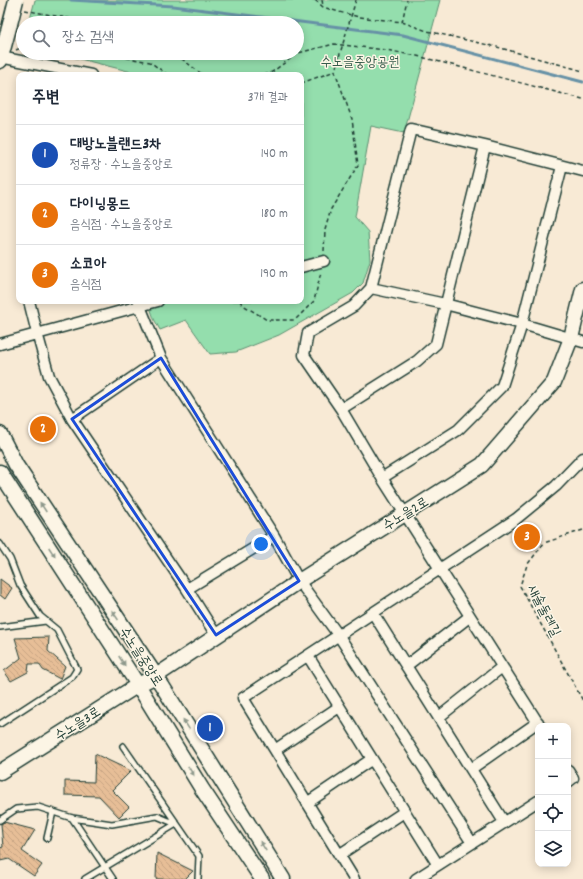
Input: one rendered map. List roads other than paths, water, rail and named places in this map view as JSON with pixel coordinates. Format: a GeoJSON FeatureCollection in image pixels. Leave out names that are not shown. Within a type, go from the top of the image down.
{"type":"FeatureCollection","features":[{"type":"Feature","properties":{"kind":"main road"},"geometry":{"type":"LineString","coordinates":[[0,58],[10,24],[20,5]]}},
{"type":"Feature","properties":{"kind":"main road","name":"수노을2로"},"geometry":{"type":"LineString","coordinates":[[156,676],[299,581],[482,465],[554,382],[577,340],[583,289]]}},
{"type":"Feature","properties":{"kind":"main road","name":"수노을중앙로"},"geometry":{"type":"LineString","coordinates":[[0,434],[24,478],[156,676],[283,879]]}},
{"type":"Feature","properties":{"kind":"main road","name":"수노을중앙로"},"geometry":{"type":"LineString","coordinates":[[0,472],[138,685],[202,789],[262,879]]}},
{"type":"Feature","properties":{"kind":"main road","name":"수노을3로"},"geometry":{"type":"LineString","coordinates":[[0,772],[138,685],[156,676]]}},
{"type":"Feature","properties":{"kind":"street"},"geometry":{"type":"LineString","coordinates":[[0,58],[62,72]]}},
{"type":"Feature","properties":{"kind":"street"},"geometry":{"type":"LineString","coordinates":[[538,723],[382,478],[341,409],[304,355],[308,333],[354,306],[371,288],[411,129],[583,171]]}},
{"type":"Feature","properties":{"kind":"street"},"geometry":{"type":"LineString","coordinates":[[341,409],[417,361],[436,344],[485,146]]}},
{"type":"Feature","properties":{"kind":"street"},"geometry":{"type":"LineString","coordinates":[[382,478],[458,430],[502,386],[522,324],[562,166]]}},
{"type":"Feature","properties":{"kind":"street"},"geometry":{"type":"LineString","coordinates":[[304,266],[324,261]]}},
{"type":"Feature","properties":{"kind":"street"},"geometry":{"type":"LineString","coordinates":[[371,288],[445,304],[577,340]]}},
{"type":"Feature","properties":{"kind":"street"},"geometry":{"type":"LineString","coordinates":[[31,304],[49,376],[72,419],[187,589],[216,635]]}},
{"type":"Feature","properties":{"kind":"street"},"geometry":{"type":"LineString","coordinates":[[0,344],[136,304]]}},
{"type":"Feature","properties":{"kind":"street"},"geometry":{"type":"LineString","coordinates":[[139,304],[161,358],[274,536],[299,581],[338,636],[472,843]]}},
{"type":"Feature","properties":{"kind":"street"},"geometry":{"type":"LineString","coordinates":[[72,419],[161,358]]}},
{"type":"Feature","properties":{"kind":"street"},"geometry":{"type":"LineString","coordinates":[[354,879],[243,698],[516,519],[556,486],[583,458]]}},
{"type":"Feature","properties":{"kind":"street"},"geometry":{"type":"LineString","coordinates":[[187,589],[274,536]]}},
{"type":"Feature","properties":{"kind":"street"},"geometry":{"type":"LineString","coordinates":[[373,613],[504,822]]}},
{"type":"Feature","properties":{"kind":"street"},"geometry":{"type":"LineString","coordinates":[[406,666],[469,616]]}},
{"type":"Feature","properties":{"kind":"street"},"geometry":{"type":"LineString","coordinates":[[308,656],[438,865]]}},
{"type":"Feature","properties":{"kind":"street"},"geometry":{"type":"LineString","coordinates":[[439,717],[502,668]]}},
{"type":"Feature","properties":{"kind":"street"},"geometry":{"type":"LineString","coordinates":[[275,750],[339,707]]}},
{"type":"Feature","properties":{"kind":"street"},"geometry":{"type":"LineString","coordinates":[[471,769],[535,727]]}},
{"type":"Feature","properties":{"kind":"street"},"geometry":{"type":"LineString","coordinates":[[307,803],[372,759]]}},
{"type":"Feature","properties":{"kind":"street"},"geometry":{"type":"LineString","coordinates":[[416,879],[535,803]]}},
{"type":"Feature","properties":{"kind":"street"},"geometry":{"type":"LineString","coordinates":[[339,855],[404,812]]}},
{"type":"Feature","properties":{"kind":"lane"},"geometry":{"type":"LineString","coordinates":[[0,544],[10,559],[20,586],[40,616],[57,630],[77,669],[72,677],[0,724]]}},
{"type":"Feature","properties":{"kind":"lane"},"geometry":{"type":"LineString","coordinates":[[0,553],[6,553]]}},
{"type":"Feature","properties":{"kind":"lane"},"geometry":{"type":"LineString","coordinates":[[0,627],[46,621]]}},
{"type":"Feature","properties":{"kind":"lane"},"geometry":{"type":"LineString","coordinates":[[123,746],[199,856],[198,879]]}},
{"type":"Feature","properties":{"kind":"lane"},"geometry":{"type":"LineString","coordinates":[[0,820],[16,809],[38,807],[72,818],[112,824],[157,816],[176,824]]}},
{"type":"Feature","properties":{"kind":"lane"},"geometry":{"type":"LineString","coordinates":[[47,838],[54,812]]}},
{"type":"Feature","properties":{"kind":"lane"},"geometry":{"type":"LineString","coordinates":[[72,818],[113,879]]}},
{"type":"Feature","properties":{"kind":"lane"},"geometry":{"type":"LineString","coordinates":[[85,879],[176,824]]}},
{"type":"Feature","properties":{"kind":"waterway"},"geometry":{"type":"LineString","coordinates":[[71,0],[173,6],[252,16]]}},
{"type":"Feature","properties":{"kind":"waterway"},"geometry":{"type":"LineString","coordinates":[[304,23],[403,35],[583,82]]}},
{"type":"Feature","properties":{"kind":"place","name":"다이닝몽드"},"geometry":{"type":"Point","coordinates":[43,429]}},
{"type":"Feature","properties":{"kind":"place","name":"소코아"},"geometry":{"type":"Point","coordinates":[527,537]}},
{"type":"Feature","properties":{"kind":"place","name":"대방노블랜드3차"},"geometry":{"type":"Point","coordinates":[210,728]}},
{"type":"Feature","properties":{"kind":"park label","name":"수노을중앙공원"},"geometry":{"type":"Point","coordinates":[360,61]}}]}
